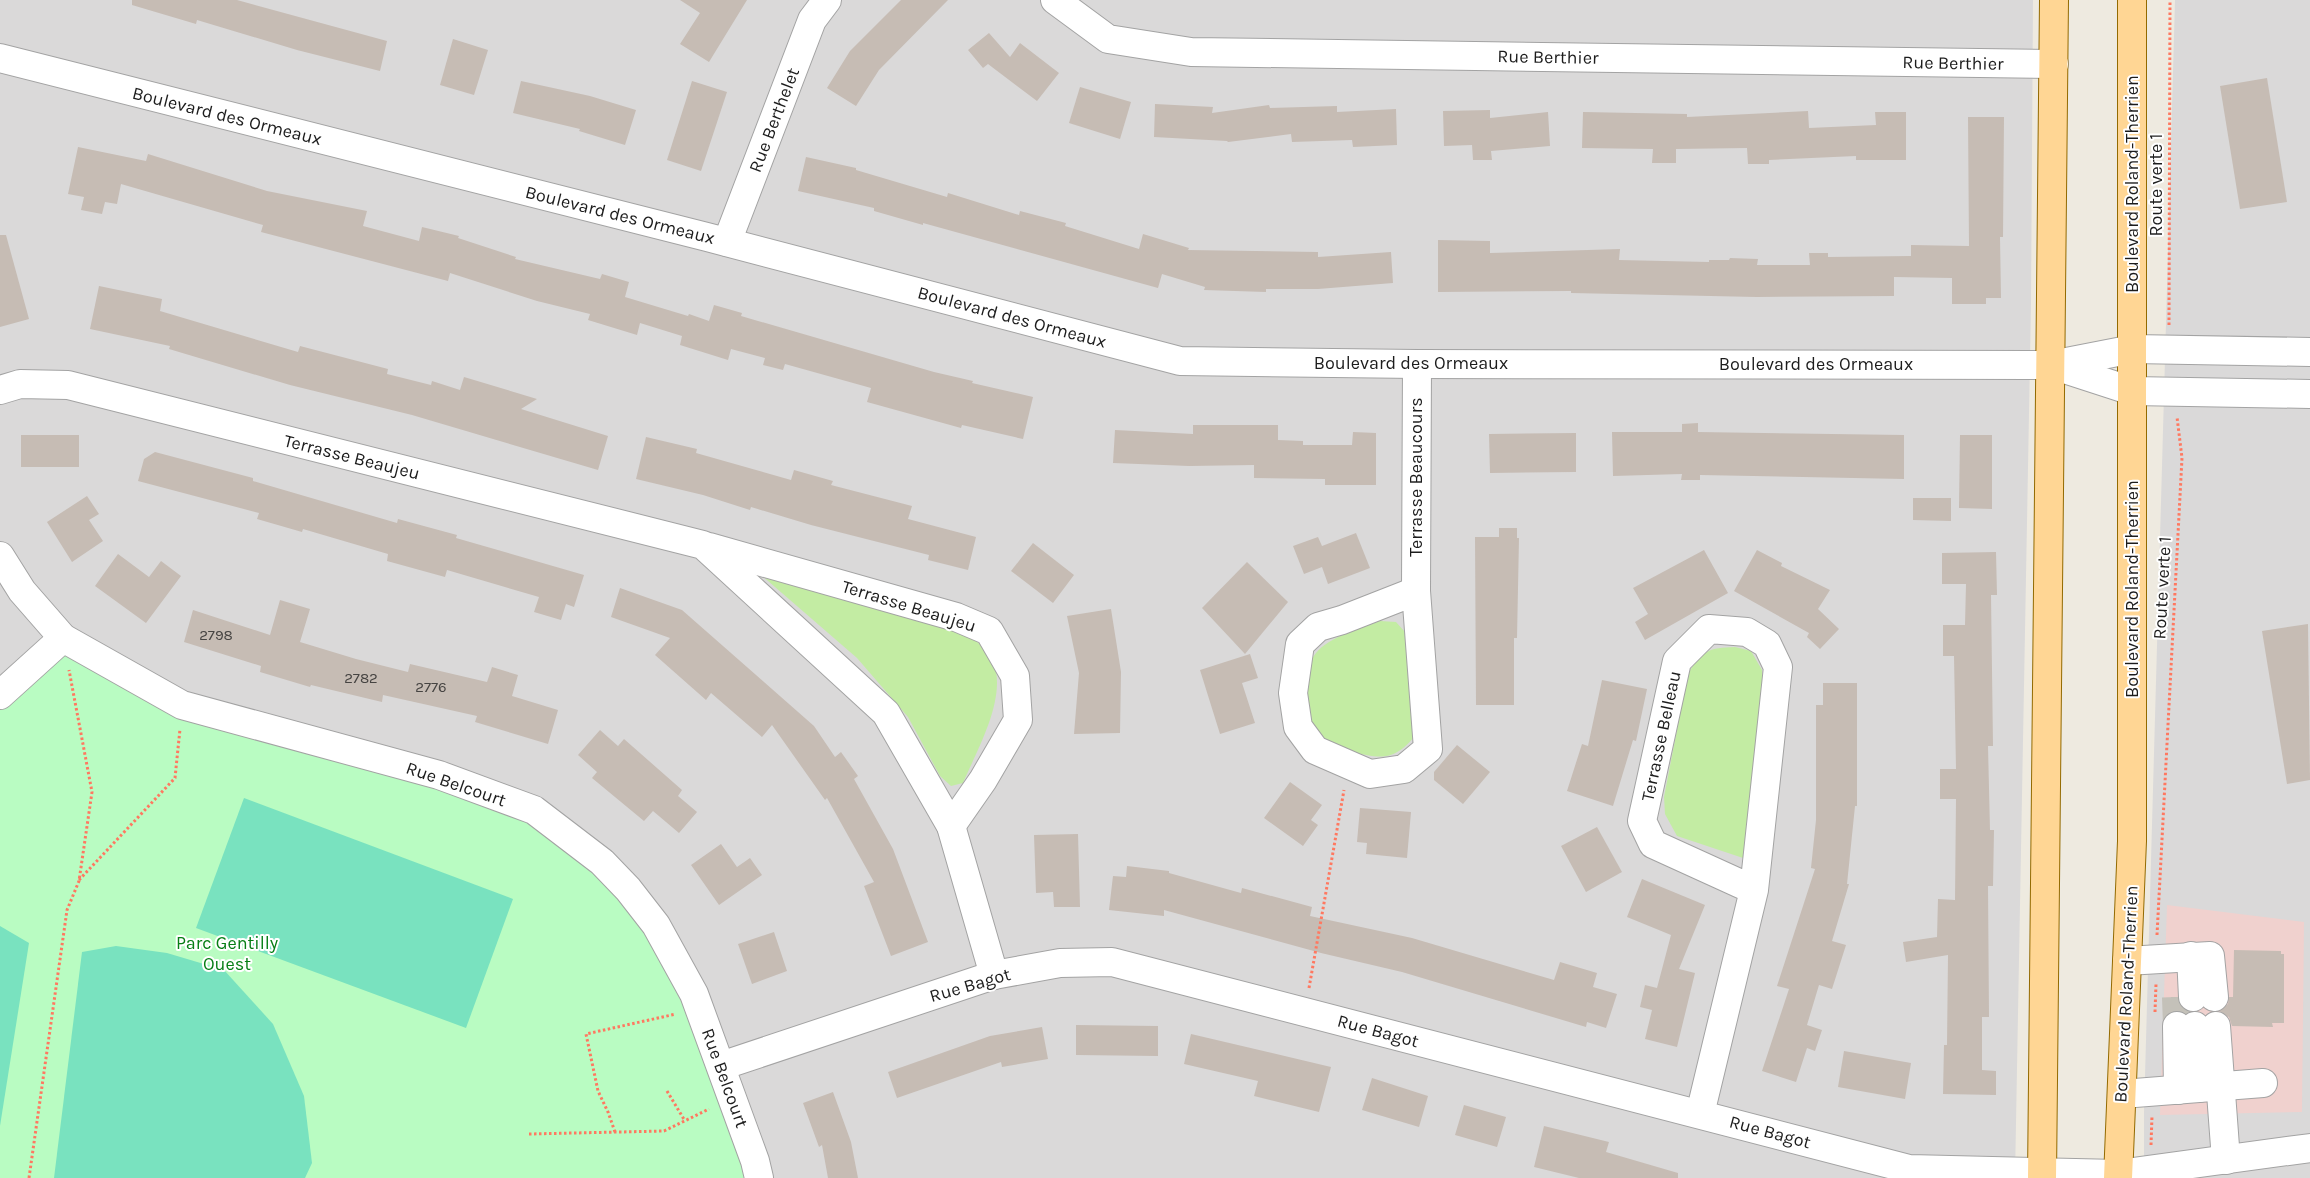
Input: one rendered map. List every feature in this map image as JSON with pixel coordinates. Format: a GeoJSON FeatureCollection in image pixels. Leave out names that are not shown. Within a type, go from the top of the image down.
{"type":"FeatureCollection","features":[{"type":"Feature","properties":{"kind":"main road"},"geometry":{"type":"LineString","coordinates":[[2042,1175],[2054,0]]}},
{"type":"Feature","properties":{"kind":"main road","name":"Boulevard Roland-Therrien"},"geometry":{"type":"LineString","coordinates":[[2118,1176],[2132,841],[2132,0]]}},
{"type":"Feature","properties":{"kind":"street","name":"Rue Berthelet"},"geometry":{"type":"LineString","coordinates":[[727,242],[812,20],[827,0]]}},
{"type":"Feature","properties":{"kind":"street","name":"Rue Berthier"},"geometry":{"type":"LineString","coordinates":[[1055,0],[1108,39],[1190,52],[2054,64]]}},
{"type":"Feature","properties":{"kind":"street","name":"Boulevard des Ormeaux"},"geometry":{"type":"LineString","coordinates":[[0,58],[727,242],[1180,361],[1416,364],[2051,365],[2133,349],[2310,352]]}},
{"type":"Feature","properties":{"kind":"street","name":"Terrasse Beaucours"},"geometry":{"type":"LineString","coordinates":[[1416,364],[1416,591],[1428,749],[1404,770],[1370,774],[1314,750],[1298,726],[1293,693],[1300,644],[1318,626],[1342,620],[1416,591]]}},
{"type":"Feature","properties":{"kind":"street","name":"Boulevard des Ormeaux"},"geometry":{"type":"LineString","coordinates":[[2051,365],[2132,391],[2310,394]]}},
{"type":"Feature","properties":{"kind":"street","name":"Terrasse Beaujeu"},"geometry":{"type":"LineString","coordinates":[[0,390],[20,384],[68,385],[703,545],[956,617],[989,631],[1016,676],[1018,720],[983,780],[951,826]]}},
{"type":"Feature","properties":{"kind":"street","name":"Terrasse Beaujeu"},"geometry":{"type":"LineString","coordinates":[[703,545],[886,713],[951,826],[994,975]]}},
{"type":"Feature","properties":{"kind":"street","name":"Rue Belcourt"},"geometry":{"type":"LineString","coordinates":[[0,556],[22,591],[63,638],[182,705],[439,775],[534,810],[602,862],[628,888],[656,925],[694,994],[733,1098],[760,1178]]}},
{"type":"Feature","properties":{"kind":"street","name":"Terrasse Belleau"},"geometry":{"type":"LineString","coordinates":[[1700,1114],[1754,890],[1778,667],[1767,644],[1747,632],[1709,629],[1677,661],[1642,821],[1653,844],[1754,890]]}},
{"type":"Feature","properties":{"kind":"street"},"geometry":{"type":"LineString","coordinates":[[0,695],[63,638]]}},
{"type":"Feature","properties":{"kind":"street"},"geometry":{"type":"LineString","coordinates":[[2127,961],[2174,958],[2210,956],[2194,997],[2174,958]]}},
{"type":"Feature","properties":{"kind":"street","name":"Rue Bagot"},"geometry":{"type":"LineString","coordinates":[[721,1066],[994,975],[1060,963],[1112,962],[1909,1169],[2042,1175],[2118,1176],[2310,1148]]}},
{"type":"Feature","properties":{"kind":"street"},"geometry":{"type":"LineString","coordinates":[[2186,1023],[2187,1089]]}},
{"type":"Feature","properties":{"kind":"street"},"geometry":{"type":"LineString","coordinates":[[2186,1023],[2187,1089],[2226,1160]]}},
{"type":"Feature","properties":{"kind":"street"},"geometry":{"type":"LineString","coordinates":[[2122,1094],[2263,1083]]}},
{"type":"Feature","properties":{"kind":"path","name":"Route verte 1"},"geometry":{"type":"LineString","coordinates":[[2169,349],[2170,0]]}},
{"type":"Feature","properties":{"kind":"path","name":"Route verte 1"},"geometry":{"type":"LineString","coordinates":[[2169,392],[2177,417],[2182,458],[2174,958],[2186,1023]]}},
{"type":"Feature","properties":{"kind":"path"},"geometry":{"type":"LineString","coordinates":[[29,1178],[68,910],[79,881],[92,792],[63,638]]}},
{"type":"Feature","properties":{"kind":"path"},"geometry":{"type":"LineString","coordinates":[[79,881],[174,778],[182,705]]}},
{"type":"Feature","properties":{"kind":"path"},"geometry":{"type":"LineString","coordinates":[[1305,1012],[1348,765]]}},
{"type":"Feature","properties":{"kind":"path"},"geometry":{"type":"LineString","coordinates":[[615,1132],[598,1091],[586,1034],[661,1018]]}},
{"type":"Feature","properties":{"kind":"path"},"geometry":{"type":"LineString","coordinates":[[2150,1171],[2187,1089]]}},
{"type":"Feature","properties":{"kind":"path"},"geometry":{"type":"LineString","coordinates":[[667,1091],[684,1121]]}},
{"type":"Feature","properties":{"kind":"path"},"geometry":{"type":"LineString","coordinates":[[529,1134],[664,1131],[733,1098]]}},
{"type":"Feature","properties":{"kind":"shaded area"},"geometry":{"type":"Polygon","coordinates":[[[0,0],[2033,0],[2031,304],[2015,1178],[752,1178],[0,703],[0,0]]]}},
{"type":"Feature","properties":{"kind":"shaded area"},"geometry":{"type":"Polygon","coordinates":[[[2175,0],[2310,0],[2310,1178],[2144,1178],[2144,1112],[2175,0]]]}},
{"type":"Feature","properties":{"kind":"shaded area"},"geometry":{"type":"Polygon","coordinates":[[[2167,905],[2304,922],[2302,1112],[2160,1115],[2167,905]]]}},
{"type":"Feature","properties":{"kind":"green space"},"geometry":{"type":"Polygon","coordinates":[[[752,567],[970,634],[993,661],[997,675],[997,691],[989,723],[963,783],[951,786],[940,776],[908,717],[857,658],[752,567]]]}},
{"type":"Feature","properties":{"kind":"green space"},"geometry":{"type":"Polygon","coordinates":[[[1380,621],[1396,622],[1405,632],[1416,735],[1400,750],[1393,754],[1379,757],[1327,745],[1311,726],[1306,714],[1303,688],[1309,664],[1322,647],[1337,638],[1380,621]]]}},
{"type":"Feature","properties":{"kind":"green space","name":"Parc Gentilly Ouest"},"geometry":{"type":"Polygon","coordinates":[[[62,646],[177,707],[532,814],[597,865],[675,972],[752,1178],[0,1178],[0,703],[62,646]]]}},
{"type":"Feature","properties":{"kind":"green space"},"geometry":{"type":"Polygon","coordinates":[[[1735,647],[1751,651],[1762,670],[1763,690],[1743,858],[1677,836],[1665,814],[1664,797],[1688,673],[1698,659],[1707,652],[1719,648],[1735,647]]]}},
{"type":"Feature","properties":{"kind":"green space"},"geometry":{"type":"Polygon","coordinates":[[[244,798],[513,899],[466,1028],[196,928],[244,798]]]}},
{"type":"Feature","properties":{"kind":"green space"},"geometry":{"type":"Polygon","coordinates":[[[0,926],[29,943],[0,1126],[0,926]]]}},
{"type":"Feature","properties":{"kind":"green space"},"geometry":{"type":"Polygon","coordinates":[[[116,946],[167,953],[224,970],[273,1024],[304,1096],[312,1163],[305,1178],[54,1178],[82,952],[116,946]]]}},
{"type":"Feature","properties":{"kind":"building"},"geometry":{"type":"Polygon","coordinates":[[[132,0],[237,0],[387,41],[380,71],[297,50],[197,20],[196,24],[132,5],[132,0]]]}},
{"type":"Feature","properties":{"kind":"building"},"geometry":{"type":"Polygon","coordinates":[[[680,0],[747,0],[709,62],[680,44],[700,13],[680,0]]]}},
{"type":"Feature","properties":{"kind":"building"},"geometry":{"type":"Polygon","coordinates":[[[901,0],[948,0],[879,70],[856,106],[827,88],[850,51],[901,0]]]}},
{"type":"Feature","properties":{"kind":"building"},"geometry":{"type":"Polygon","coordinates":[[[989,33],[1010,57],[1020,43],[1059,73],[1037,101],[988,64],[983,68],[968,50],[989,33]]]}},
{"type":"Feature","properties":{"kind":"building"},"geometry":{"type":"Polygon","coordinates":[[[453,39],[488,50],[474,95],[440,85],[453,39]]]}},
{"type":"Feature","properties":{"kind":"building"},"geometry":{"type":"Polygon","coordinates":[[[2267,78],[2287,202],[2240,209],[2220,86],[2267,78]]]}},
{"type":"Feature","properties":{"kind":"building"},"geometry":{"type":"Polygon","coordinates":[[[521,81],[590,96],[636,110],[625,145],[579,131],[580,129],[513,113],[521,81]]]}},
{"type":"Feature","properties":{"kind":"building"},"geometry":{"type":"Polygon","coordinates":[[[692,81],[727,92],[701,171],[667,160],[692,81]]]}},
{"type":"Feature","properties":{"kind":"building"},"geometry":{"type":"Polygon","coordinates":[[[1080,87],[1131,102],[1120,139],[1069,123],[1080,87]]]}},
{"type":"Feature","properties":{"kind":"building"},"geometry":{"type":"Polygon","coordinates":[[[1155,104],[1213,107],[1212,113],[1269,105],[1270,108],[1337,106],[1337,112],[1396,109],[1397,145],[1353,147],[1352,140],[1292,142],[1291,134],[1228,142],[1154,137],[1155,104]]]}},
{"type":"Feature","properties":{"kind":"building"},"geometry":{"type":"Polygon","coordinates":[[[1490,110],[1490,118],[1548,112],[1550,146],[1491,151],[1492,160],[1473,160],[1472,145],[1444,146],[1443,111],[1490,110]]]}},
{"type":"Feature","properties":{"kind":"building"},"geometry":{"type":"Polygon","coordinates":[[[1808,111],[1809,128],[1876,125],[1875,112],[1906,112],[1906,160],[1856,160],[1856,156],[1769,160],[1769,164],[1748,164],[1747,148],[1676,149],[1676,163],[1652,163],[1653,149],[1582,148],[1583,112],[1687,114],[1687,117],[1808,111]]]}},
{"type":"Feature","properties":{"kind":"building"},"geometry":{"type":"Polygon","coordinates":[[[1968,117],[2004,117],[2003,237],[2000,237],[2001,298],[1986,298],[1986,304],[1952,304],[1952,278],[1894,277],[1894,296],[1757,297],[1571,293],[1571,291],[1438,292],[1438,240],[1490,241],[1490,253],[1620,249],[1619,260],[1709,262],[1709,260],[1729,260],[1730,258],[1758,259],[1757,265],[1810,265],[1809,253],[1828,253],[1828,257],[1911,256],[1911,245],[1969,246],[1968,117]]]}},
{"type":"Feature","properties":{"kind":"building"},"geometry":{"type":"Polygon","coordinates":[[[78,147],[146,161],[148,154],[267,191],[367,211],[363,226],[419,241],[422,227],[459,236],[458,238],[516,257],[515,259],[600,279],[602,274],[629,282],[625,297],[688,316],[689,314],[709,321],[714,305],[742,313],[741,316],[934,372],[973,381],[972,383],[1033,397],[1023,439],[962,425],[961,428],[867,402],[871,388],[785,364],[783,370],[763,365],[765,358],[731,349],[728,360],[680,345],[682,336],[640,323],[637,335],[588,320],[590,314],[537,301],[450,273],[448,281],[261,232],[263,225],[121,184],[117,204],[105,202],[102,214],[81,210],[84,197],[68,194],[78,147]]]}},
{"type":"Feature","properties":{"kind":"building"},"geometry":{"type":"Polygon","coordinates":[[[806,157],[856,168],[856,170],[947,197],[948,193],[1019,215],[1020,211],[1066,223],[1065,226],[1139,249],[1143,234],[1189,248],[1188,250],[1318,252],[1318,257],[1391,252],[1393,283],[1318,289],[1266,289],[1266,292],[1204,290],[1205,287],[1162,274],[1158,288],[923,223],[923,225],[874,211],[874,208],[798,191],[806,157]]]}},
{"type":"Feature","properties":{"kind":"building"},"geometry":{"type":"Polygon","coordinates":[[[0,235],[6,235],[29,319],[0,327],[0,235]]]}},
{"type":"Feature","properties":{"kind":"building"},"geometry":{"type":"Polygon","coordinates":[[[99,286],[162,299],[160,311],[298,352],[300,346],[388,369],[387,374],[431,385],[432,381],[460,390],[464,377],[537,399],[521,409],[608,436],[598,470],[412,415],[290,385],[169,349],[170,346],[90,329],[99,286]]]}},
{"type":"Feature","properties":{"kind":"building"},"geometry":{"type":"Polygon","coordinates":[[[1698,423],[1698,432],[1904,435],[1904,479],[1700,475],[1700,480],[1681,480],[1682,474],[1613,476],[1612,432],[1682,432],[1682,424],[1698,423]]]}},
{"type":"Feature","properties":{"kind":"building"},"geometry":{"type":"Polygon","coordinates":[[[1193,425],[1278,425],[1278,440],[1303,441],[1303,445],[1352,445],[1353,432],[1376,433],[1376,485],[1325,485],[1325,479],[1254,478],[1254,465],[1189,466],[1113,463],[1115,430],[1193,434],[1193,425]]]}},
{"type":"Feature","properties":{"kind":"building"},"geometry":{"type":"Polygon","coordinates":[[[1576,433],[1576,472],[1490,473],[1489,434],[1576,433]]]}},
{"type":"Feature","properties":{"kind":"building"},"geometry":{"type":"Polygon","coordinates":[[[21,435],[79,435],[79,467],[21,467],[21,435]]]}},
{"type":"Feature","properties":{"kind":"building"},"geometry":{"type":"Polygon","coordinates":[[[1960,435],[1992,435],[1992,509],[1959,508],[1960,435]]]}},
{"type":"Feature","properties":{"kind":"building"},"geometry":{"type":"Polygon","coordinates":[[[646,437],[697,449],[696,453],[791,480],[794,470],[833,481],[831,485],[912,506],[908,519],[976,537],[968,570],[928,560],[929,555],[811,525],[751,507],[750,510],[703,495],[636,479],[646,437]]]}},
{"type":"Feature","properties":{"kind":"building"},"geometry":{"type":"Polygon","coordinates":[[[155,452],[253,478],[253,481],[397,523],[398,519],[457,535],[456,538],[584,575],[574,607],[566,604],[561,620],[534,612],[539,597],[447,570],[445,577],[387,561],[388,554],[303,529],[302,532],[257,519],[259,513],[138,481],[144,459],[155,452]]]}},
{"type":"Feature","properties":{"kind":"building"},"geometry":{"type":"Polygon","coordinates":[[[87,496],[99,514],[89,520],[103,541],[72,562],[47,522],[87,496]]]}},
{"type":"Feature","properties":{"kind":"building"},"geometry":{"type":"Polygon","coordinates":[[[1913,498],[1951,498],[1951,521],[1913,520],[1913,498]]]}},
{"type":"Feature","properties":{"kind":"building"},"geometry":{"type":"Polygon","coordinates":[[[1499,528],[1517,528],[1517,538],[1519,538],[1517,638],[1514,638],[1514,705],[1476,705],[1475,537],[1499,537],[1499,528]]]}},
{"type":"Feature","properties":{"kind":"building"},"geometry":{"type":"Polygon","coordinates":[[[1356,533],[1370,568],[1328,584],[1322,567],[1304,574],[1293,546],[1318,537],[1322,546],[1356,533]]]}},
{"type":"Feature","properties":{"kind":"building"},"geometry":{"type":"Polygon","coordinates":[[[1033,543],[1074,575],[1053,603],[1011,571],[1033,543]]]}},
{"type":"Feature","properties":{"kind":"building"},"geometry":{"type":"Polygon","coordinates":[[[1704,550],[1728,593],[1645,640],[1635,622],[1648,614],[1633,588],[1704,550]]]}},
{"type":"Feature","properties":{"kind":"building"},"geometry":{"type":"Polygon","coordinates":[[[1757,550],[1782,563],[1781,566],[1830,590],[1818,609],[1839,629],[1820,649],[1807,637],[1809,633],[1734,591],[1757,550]]]}},
{"type":"Feature","properties":{"kind":"building"},"geometry":{"type":"Polygon","coordinates":[[[1996,552],[1997,595],[1991,595],[1993,746],[1988,746],[1990,830],[1994,830],[1993,886],[1988,886],[1989,1017],[1982,1017],[1982,1070],[1996,1071],[1996,1095],[1943,1094],[1944,1045],[1947,1045],[1948,955],[1906,962],[1903,942],[1937,937],[1938,899],[1955,900],[1956,799],[1940,799],[1940,769],[1956,769],[1954,656],[1943,656],[1943,625],[1965,625],[1966,584],[1942,584],[1942,553],[1996,552]]]}},
{"type":"Feature","properties":{"kind":"building"},"geometry":{"type":"Polygon","coordinates":[[[118,554],[149,577],[161,561],[181,576],[146,623],[95,586],[118,554]]]}},
{"type":"Feature","properties":{"kind":"building"},"geometry":{"type":"Polygon","coordinates":[[[1247,562],[1288,602],[1245,654],[1202,608],[1247,562]]]}},
{"type":"Feature","properties":{"kind":"building"},"geometry":{"type":"Polygon","coordinates":[[[620,588],[682,610],[814,726],[835,757],[841,752],[858,776],[854,779],[893,849],[928,942],[891,956],[864,886],[874,882],[827,798],[825,800],[772,725],[762,737],[711,693],[706,700],[655,655],[670,638],[611,617],[620,588]]]}},
{"type":"Feature","properties":{"kind":"building"},"geometry":{"type":"Polygon","coordinates":[[[280,600],[310,609],[300,642],[408,672],[410,664],[487,682],[492,667],[518,675],[512,696],[558,710],[548,744],[475,722],[477,716],[383,695],[382,702],[311,685],[310,687],[260,672],[261,666],[184,642],[193,610],[270,635],[280,600]]]}},
{"type":"Feature","properties":{"kind":"building"},"geometry":{"type":"Polygon","coordinates":[[[1111,609],[1121,672],[1120,733],[1074,734],[1079,673],[1067,616],[1111,609]]]}},
{"type":"Feature","properties":{"kind":"building"},"geometry":{"type":"Polygon","coordinates":[[[2308,624],[2310,780],[2287,784],[2262,631],[2308,624]]]}},
{"type":"Feature","properties":{"kind":"building"},"geometry":{"type":"Polygon","coordinates":[[[1250,654],[1258,678],[1242,683],[1255,723],[1220,734],[1200,670],[1250,654]]]}},
{"type":"Feature","properties":{"kind":"building"},"geometry":{"type":"Polygon","coordinates":[[[1602,680],[1647,689],[1636,741],[1633,740],[1613,806],[1567,791],[1582,744],[1588,746],[1602,680]]]}},
{"type":"Feature","properties":{"kind":"building"},"geometry":{"type":"Polygon","coordinates":[[[1823,683],[1857,683],[1857,806],[1855,806],[1847,884],[1849,884],[1832,941],[1846,945],[1832,989],[1819,985],[1807,1025],[1822,1030],[1815,1051],[1807,1048],[1796,1082],[1762,1071],[1789,989],[1777,986],[1815,869],[1811,868],[1816,820],[1816,705],[1823,705],[1823,683]]]}},
{"type":"Feature","properties":{"kind":"building"},"geometry":{"type":"Polygon","coordinates":[[[600,730],[618,746],[624,739],[682,790],[678,796],[697,812],[679,833],[653,811],[644,821],[592,778],[597,772],[578,755],[600,730]]]}},
{"type":"Feature","properties":{"kind":"building"},"geometry":{"type":"Polygon","coordinates":[[[1457,745],[1490,772],[1463,804],[1434,780],[1434,772],[1457,745]]]}},
{"type":"Feature","properties":{"kind":"building"},"geometry":{"type":"Polygon","coordinates":[[[1290,782],[1322,805],[1311,820],[1318,825],[1303,846],[1264,818],[1290,782]]]}},
{"type":"Feature","properties":{"kind":"building"},"geometry":{"type":"Polygon","coordinates":[[[1360,808],[1411,812],[1407,858],[1366,854],[1367,843],[1357,842],[1360,808]]]}},
{"type":"Feature","properties":{"kind":"building"},"geometry":{"type":"Polygon","coordinates":[[[1597,827],[1622,872],[1586,892],[1561,846],[1597,827]]]}},
{"type":"Feature","properties":{"kind":"building"},"geometry":{"type":"Polygon","coordinates":[[[1078,834],[1080,907],[1054,907],[1053,892],[1036,893],[1034,835],[1078,834]]]}},
{"type":"Feature","properties":{"kind":"building"},"geometry":{"type":"Polygon","coordinates":[[[721,844],[737,867],[750,858],[762,875],[719,905],[691,865],[721,844]]]}},
{"type":"Feature","properties":{"kind":"building"},"geometry":{"type":"Polygon","coordinates":[[[1127,866],[1169,871],[1169,873],[1241,893],[1242,888],[1312,907],[1310,916],[1412,938],[1554,980],[1560,962],[1597,973],[1593,987],[1617,994],[1606,1028],[1587,1022],[1586,1027],[1402,972],[1321,953],[1164,910],[1164,916],[1109,910],[1113,876],[1126,877],[1127,866]]]}},
{"type":"Feature","properties":{"kind":"building"},"geometry":{"type":"Polygon","coordinates":[[[1642,879],[1705,905],[1679,969],[1695,973],[1677,1047],[1645,1039],[1652,1010],[1640,1007],[1645,985],[1657,988],[1671,935],[1627,917],[1642,879]]]}},
{"type":"Feature","properties":{"kind":"building"},"geometry":{"type":"Polygon","coordinates":[[[774,932],[787,971],[752,984],[738,944],[774,932]]]}},
{"type":"Feature","properties":{"kind":"building"},"geometry":{"type":"Polygon","coordinates":[[[2234,950],[2281,951],[2281,954],[2284,954],[2284,1023],[2272,1023],[2273,1027],[2232,1026],[2229,1017],[2219,1011],[2228,1004],[2229,997],[2233,997],[2234,950]]]}},
{"type":"Feature","properties":{"kind":"building"},"geometry":{"type":"Polygon","coordinates":[[[2171,997],[2177,997],[2180,1006],[2190,1012],[2170,1012],[2171,997]]]}},
{"type":"Feature","properties":{"kind":"building"},"geometry":{"type":"Polygon","coordinates":[[[1076,1025],[1158,1026],[1158,1056],[1076,1055],[1076,1025]]]}},
{"type":"Feature","properties":{"kind":"building"},"geometry":{"type":"Polygon","coordinates":[[[1042,1027],[1048,1059],[1002,1067],[1001,1062],[897,1098],[888,1072],[990,1036],[1042,1027]]]}},
{"type":"Feature","properties":{"kind":"building"},"geometry":{"type":"Polygon","coordinates":[[[1191,1034],[1331,1067],[1319,1112],[1254,1096],[1258,1081],[1184,1064],[1191,1034]]]}},
{"type":"Feature","properties":{"kind":"building"},"geometry":{"type":"Polygon","coordinates":[[[1844,1051],[1911,1063],[1905,1099],[1838,1087],[1844,1051]]]}},
{"type":"Feature","properties":{"kind":"building"},"geometry":{"type":"Polygon","coordinates":[[[1372,1078],[1428,1096],[1419,1127],[1362,1110],[1372,1078]]]}},
{"type":"Feature","properties":{"kind":"building"},"geometry":{"type":"Polygon","coordinates":[[[833,1092],[851,1142],[858,1178],[828,1178],[822,1145],[819,1147],[803,1103],[833,1092]]]}},
{"type":"Feature","properties":{"kind":"building"},"geometry":{"type":"Polygon","coordinates":[[[1464,1105],[1506,1117],[1497,1147],[1455,1135],[1464,1105]]]}},
{"type":"Feature","properties":{"kind":"building"},"geometry":{"type":"Polygon","coordinates":[[[1544,1126],[1609,1142],[1606,1152],[1678,1173],[1678,1178],[1579,1178],[1534,1167],[1544,1126]]]}},
{"type":"Feature","properties":{"kind":"tunnel"},"geometry":{"type":"LineString","coordinates":[[2176,997],[2177,1026]]}}]}
